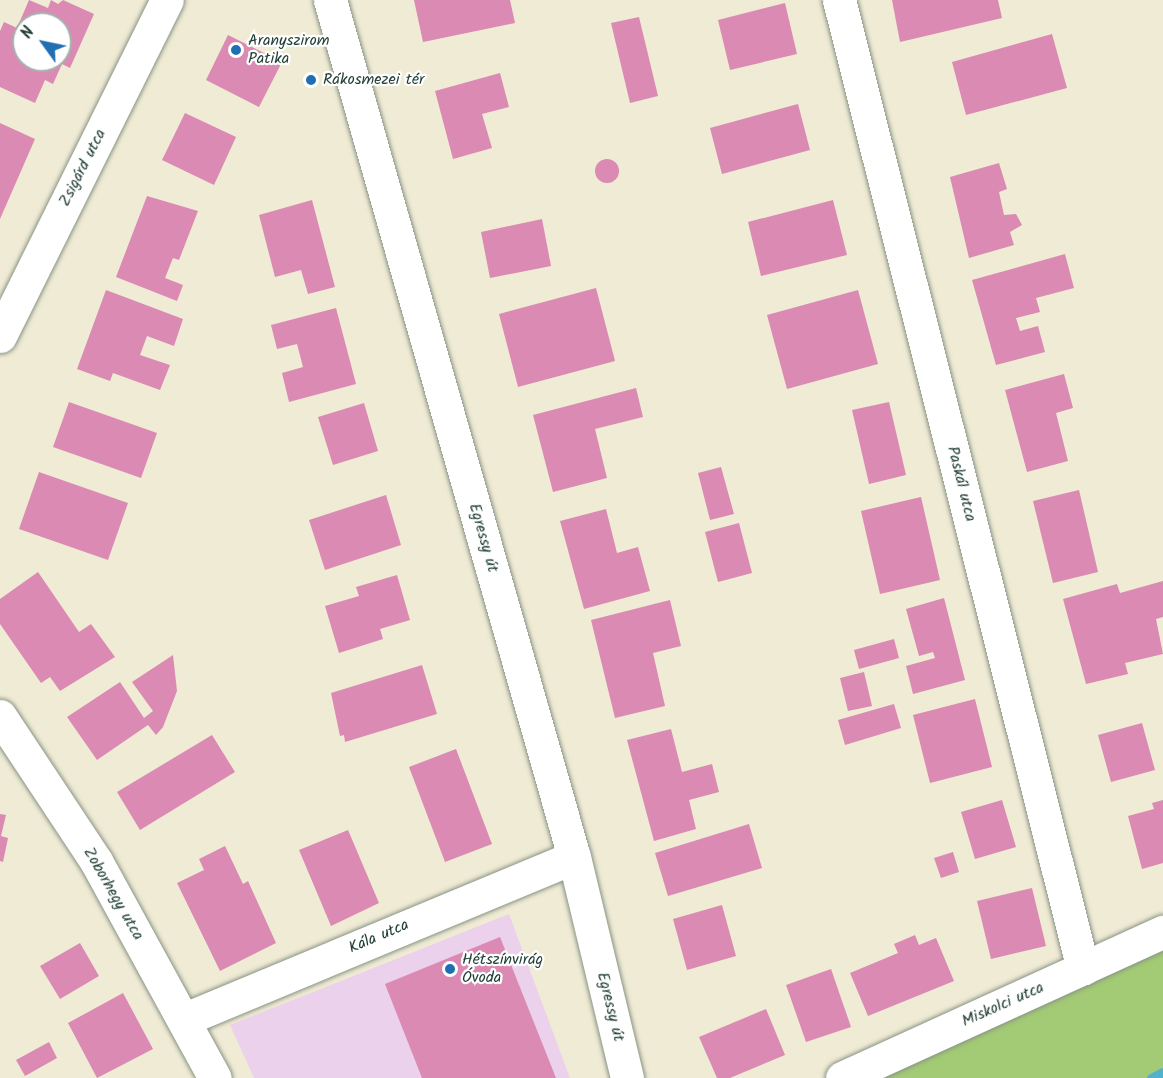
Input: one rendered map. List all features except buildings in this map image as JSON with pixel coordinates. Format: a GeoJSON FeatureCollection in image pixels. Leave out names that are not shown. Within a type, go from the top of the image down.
{"type":"FeatureCollection","features":[{"type":"Feature","properties":{"kind":"street","name":"Zsigárd utca"},"geometry":{"type":"LineString","coordinates":[[0,336],[167,0]]}},
{"type":"Feature","properties":{"kind":"street","name":"Egressy út"},"geometry":{"type":"LineString","coordinates":[[330,0],[574,857],[627,1078]]}},
{"type":"Feature","properties":{"kind":"street","name":"Paskál utca"},"geometry":{"type":"LineString","coordinates":[[838,0],[1083,969]]}},
{"type":"Feature","properties":{"kind":"street","name":"Zoborhegy utca"},"geometry":{"type":"LineString","coordinates":[[0,716],[96,861],[185,1019],[215,1078]]}},
{"type":"Feature","properties":{"kind":"street","name":"Kála utca"},"geometry":{"type":"LineString","coordinates":[[185,1019],[574,857]]}},
{"type":"Feature","properties":{"kind":"street","name":"Miskolci utca"},"geometry":{"type":"LineString","coordinates":[[842,1078],[1163,932]]}},
{"type":"Feature","properties":{"kind":"shaded area","name":"Hétszínvirág Óvoda"},"geometry":{"type":"Polygon","coordinates":[[[509,914],[570,1078],[254,1078],[230,1025],[509,914]]]}},
{"type":"Feature","properties":{"kind":"green space"},"geometry":{"type":"Polygon","coordinates":[[[1163,949],[1163,1078],[878,1078],[1163,949]]]}},
{"type":"Feature","properties":{"kind":"waterway"},"geometry":{"type":"LineString","coordinates":[[1151,1078],[1163,1072]]}},
{"type":"Feature","properties":{"kind":"place","name":"Aranyszirom Patika"},"geometry":{"type":"Point","coordinates":[236,50]}},
{"type":"Feature","properties":{"kind":"place","name":"Rákosmezei tér"},"geometry":{"type":"Point","coordinates":[311,80]}},
{"type":"Feature","properties":{"kind":"place","name":"Hétszínvirág Óvoda"},"geometry":{"type":"Point","coordinates":[450,969]}}]}
